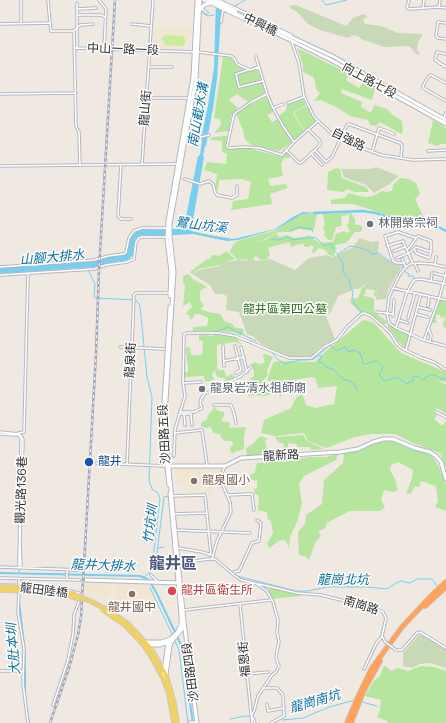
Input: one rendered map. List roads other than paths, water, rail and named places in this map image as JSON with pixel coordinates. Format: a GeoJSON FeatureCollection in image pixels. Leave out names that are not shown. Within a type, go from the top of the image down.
{"type":"FeatureCollection","features":[{"type":"Feature","properties":{"kind":"highway"},"geometry":{"type":"LineString","coordinates":[[347,723],[356,699],[372,668],[402,627],[446,582]]}},
{"type":"Feature","properties":{"kind":"highway"},"geometry":{"type":"LineString","coordinates":[[351,723],[364,690],[380,661],[423,607],[446,587]]}},
{"type":"Feature","properties":{"kind":"main road","name":"龍田陸橋"},"geometry":{"type":"LineString","coordinates":[[0,586],[41,588],[73,594],[110,611],[128,624],[145,644]]}},
{"type":"Feature","properties":{"kind":"main road","name":"龍田陸橋"},"geometry":{"type":"LineString","coordinates":[[0,591],[51,592],[82,600],[116,618],[145,644]]}},
{"type":"Feature","properties":{"kind":"main road"},"geometry":{"type":"LineString","coordinates":[[145,644],[164,675],[176,723]]}},
{"type":"Feature","properties":{"kind":"street"},"geometry":{"type":"LineString","coordinates":[[21,0],[21,24]]}},
{"type":"Feature","properties":{"kind":"street"},"geometry":{"type":"LineString","coordinates":[[0,24],[50,23],[48,0]]}},
{"type":"Feature","properties":{"kind":"street"},"geometry":{"type":"LineString","coordinates":[[99,0],[105,7],[104,49]]}},
{"type":"Feature","properties":{"kind":"street","name":"龍山街"},"geometry":{"type":"LineString","coordinates":[[142,164],[154,0]]}},
{"type":"Feature","properties":{"kind":"street"},"geometry":{"type":"LineString","coordinates":[[171,293],[172,316],[169,344],[171,360],[168,358],[168,350],[166,349],[172,272],[168,228],[191,98],[200,9],[198,0]]}},
{"type":"Feature","properties":{"kind":"street"},"geometry":{"type":"LineString","coordinates":[[196,52],[198,0]]}},
{"type":"Feature","properties":{"kind":"street"},"geometry":{"type":"LineString","coordinates":[[203,0],[282,38],[289,40],[291,38],[288,33],[219,0]]}},
{"type":"Feature","properties":{"kind":"street","name":"中興橋"},"geometry":{"type":"LineString","coordinates":[[214,0],[291,38]]}},
{"type":"Feature","properties":{"kind":"street"},"geometry":{"type":"LineString","coordinates":[[409,0],[408,9],[446,8]]}},
{"type":"Feature","properties":{"kind":"street"},"geometry":{"type":"LineString","coordinates":[[423,8],[424,0]]}},
{"type":"Feature","properties":{"kind":"street"},"geometry":{"type":"LineString","coordinates":[[439,7],[440,0]]}},
{"type":"Feature","properties":{"kind":"street"},"geometry":{"type":"LineString","coordinates":[[200,9],[209,2]]}},
{"type":"Feature","properties":{"kind":"street","name":"中興橋"},"geometry":{"type":"LineString","coordinates":[[209,2],[291,38]]}},
{"type":"Feature","properties":{"kind":"street"},"geometry":{"type":"LineString","coordinates":[[77,3],[76,126],[79,132],[80,164]]}},
{"type":"Feature","properties":{"kind":"street"},"geometry":{"type":"LineString","coordinates":[[77,9],[96,8]]}},
{"type":"Feature","properties":{"kind":"street"},"geometry":{"type":"LineString","coordinates":[[200,9],[208,13]]}},
{"type":"Feature","properties":{"kind":"street"},"geometry":{"type":"LineString","coordinates":[[221,22],[223,10]]}},
{"type":"Feature","properties":{"kind":"street"},"geometry":{"type":"LineString","coordinates":[[77,15],[101,15],[105,17]]}},
{"type":"Feature","properties":{"kind":"street"},"geometry":{"type":"LineString","coordinates":[[446,23],[438,22],[436,36],[438,38],[446,39]]}},
{"type":"Feature","properties":{"kind":"street","name":"中山一路一段"},"geometry":{"type":"LineString","coordinates":[[50,23],[51,30],[74,32],[76,48],[196,52],[231,56],[237,64],[250,70]]}},
{"type":"Feature","properties":{"kind":"street"},"geometry":{"type":"LineString","coordinates":[[74,32],[80,25],[92,24]]}},
{"type":"Feature","properties":{"kind":"street"},"geometry":{"type":"LineString","coordinates":[[132,24],[151,26]]}},
{"type":"Feature","properties":{"kind":"street","name":"自強路"},"geometry":{"type":"LineString","coordinates":[[291,38],[300,63],[302,91],[304,97],[312,113],[326,129],[340,138],[372,152],[413,160],[446,158]]}},
{"type":"Feature","properties":{"kind":"street","name":"向上路七段"},"geometry":{"type":"LineString","coordinates":[[291,38],[343,62],[444,120],[446,124]]}},
{"type":"Feature","properties":{"kind":"street"},"geometry":{"type":"LineString","coordinates":[[446,54],[437,52],[435,60],[446,66]]}},
{"type":"Feature","properties":{"kind":"street"},"geometry":{"type":"LineString","coordinates":[[256,57],[267,94],[273,108],[294,142]]}},
{"type":"Feature","properties":{"kind":"street"},"geometry":{"type":"LineString","coordinates":[[149,67],[172,68]]}},
{"type":"Feature","properties":{"kind":"street"},"geometry":{"type":"LineString","coordinates":[[259,67],[236,74],[238,87],[241,88],[263,81]]}},
{"type":"Feature","properties":{"kind":"street"},"geometry":{"type":"LineString","coordinates":[[446,83],[431,75],[428,77],[423,88],[446,101]]}},
{"type":"Feature","properties":{"kind":"street"},"geometry":{"type":"LineString","coordinates":[[0,94],[76,93]]}},
{"type":"Feature","properties":{"kind":"street"},"geometry":{"type":"LineString","coordinates":[[267,94],[250,102],[234,114],[228,147],[260,148],[281,155],[318,121]]}},
{"type":"Feature","properties":{"kind":"street"},"geometry":{"type":"LineString","coordinates":[[288,103],[304,97]]}},
{"type":"Feature","properties":{"kind":"street"},"geometry":{"type":"LineString","coordinates":[[147,98],[191,98]]}},
{"type":"Feature","properties":{"kind":"street"},"geometry":{"type":"LineString","coordinates":[[179,164],[190,114],[191,98]]}},
{"type":"Feature","properties":{"kind":"street"},"geometry":{"type":"LineString","coordinates":[[273,108],[284,104]]}},
{"type":"Feature","properties":{"kind":"street"},"geometry":{"type":"LineString","coordinates":[[444,120],[446,114]]}},
{"type":"Feature","properties":{"kind":"street"},"geometry":{"type":"LineString","coordinates":[[315,150],[326,162],[332,157],[340,138],[349,124],[401,144],[400,158]]}},
{"type":"Feature","properties":{"kind":"street"},"geometry":{"type":"LineString","coordinates":[[372,152],[379,128],[394,134]]}},
{"type":"Feature","properties":{"kind":"street"},"geometry":{"type":"LineString","coordinates":[[286,150],[299,163],[315,150],[321,143],[308,129]]}},
{"type":"Feature","properties":{"kind":"street"},"geometry":{"type":"LineString","coordinates":[[201,136],[209,135]]}},
{"type":"Feature","properties":{"kind":"street"},"geometry":{"type":"LineString","coordinates":[[428,151],[446,150]]}},
{"type":"Feature","properties":{"kind":"street"},"geometry":{"type":"LineString","coordinates":[[311,153],[322,165]]}},
{"type":"Feature","properties":{"kind":"street"},"geometry":{"type":"LineString","coordinates":[[121,164],[118,196],[119,218],[131,218]]}},
{"type":"Feature","properties":{"kind":"street"},"geometry":{"type":"LineString","coordinates":[[0,166],[179,164]]}},
{"type":"Feature","properties":{"kind":"street"},"geometry":{"type":"LineString","coordinates":[[184,179],[200,184],[209,181],[213,184],[217,195],[232,198],[237,195],[237,186]]}},
{"type":"Feature","properties":{"kind":"street"},"geometry":{"type":"LineString","coordinates":[[0,267],[94,260],[126,253],[129,238],[136,230],[143,228],[168,228]]}},
{"type":"Feature","properties":{"kind":"street"},"geometry":{"type":"LineString","coordinates":[[404,264],[393,261],[384,236],[398,232],[416,238],[418,236],[431,241],[431,252],[429,258],[416,254],[415,250]]}},
{"type":"Feature","properties":{"kind":"street"},"geometry":{"type":"LineString","coordinates":[[0,275],[95,268],[106,264],[128,262],[134,259],[136,242],[139,238],[169,236]]}},
{"type":"Feature","properties":{"kind":"street"},"geometry":{"type":"LineString","coordinates":[[408,249],[416,238]]}},
{"type":"Feature","properties":{"kind":"street"},"geometry":{"type":"LineString","coordinates":[[387,246],[403,241],[418,271]]}},
{"type":"Feature","properties":{"kind":"street"},"geometry":{"type":"LineString","coordinates":[[394,251],[405,247]]}},
{"type":"Feature","properties":{"kind":"street"},"geometry":{"type":"LineString","coordinates":[[397,258],[415,250],[416,247],[431,252]]}},
{"type":"Feature","properties":{"kind":"street"},"geometry":{"type":"LineString","coordinates":[[435,265],[436,257]]}},
{"type":"Feature","properties":{"kind":"street"},"geometry":{"type":"LineString","coordinates":[[402,259],[406,267]]}},
{"type":"Feature","properties":{"kind":"street"},"geometry":{"type":"LineString","coordinates":[[446,268],[435,265],[414,264],[406,267],[400,274],[389,297],[387,314],[389,323],[396,328],[424,340],[446,346]]}},
{"type":"Feature","properties":{"kind":"street"},"geometry":{"type":"LineString","coordinates":[[0,433],[24,432],[28,273]]}},
{"type":"Feature","properties":{"kind":"street"},"geometry":{"type":"LineString","coordinates":[[424,340],[445,283],[446,274],[433,273],[431,281]]}},
{"type":"Feature","properties":{"kind":"street"},"geometry":{"type":"LineString","coordinates":[[396,328],[407,292],[414,280],[421,279],[445,283]]}},
{"type":"Feature","properties":{"kind":"street"},"geometry":{"type":"LineString","coordinates":[[393,288],[446,300]]}},
{"type":"Feature","properties":{"kind":"street","name":"龍泉街"},"geometry":{"type":"LineString","coordinates":[[127,464],[134,295],[136,293],[171,293]]}},
{"type":"Feature","properties":{"kind":"street"},"geometry":{"type":"LineString","coordinates":[[408,318],[415,293]]}},
{"type":"Feature","properties":{"kind":"street"},"geometry":{"type":"LineString","coordinates":[[406,350],[421,294]]}},
{"type":"Feature","properties":{"kind":"street"},"geometry":{"type":"LineString","coordinates":[[428,306],[429,296]]}},
{"type":"Feature","properties":{"kind":"street"},"geometry":{"type":"LineString","coordinates":[[377,312],[393,315],[394,300]]}},
{"type":"Feature","properties":{"kind":"street"},"geometry":{"type":"LineString","coordinates":[[170,306],[172,316]]}},
{"type":"Feature","properties":{"kind":"street"},"geometry":{"type":"LineString","coordinates":[[418,307],[430,310]]}},
{"type":"Feature","properties":{"kind":"street"},"geometry":{"type":"LineString","coordinates":[[174,456],[175,433],[185,397],[184,334],[193,332],[225,334],[235,336],[289,358],[311,358],[324,347],[337,340],[347,327],[362,313],[370,316],[384,327],[391,334],[397,344],[422,358],[434,362],[446,370]]}},
{"type":"Feature","properties":{"kind":"street"},"geometry":{"type":"LineString","coordinates":[[416,314],[428,317]]}},
{"type":"Feature","properties":{"kind":"street"},"geometry":{"type":"LineString","coordinates":[[169,319],[170,330]]}},
{"type":"Feature","properties":{"kind":"street"},"geometry":{"type":"LineString","coordinates":[[399,320],[408,323]]}},
{"type":"Feature","properties":{"kind":"street"},"geometry":{"type":"LineString","coordinates":[[384,327],[389,323]]}},
{"type":"Feature","properties":{"kind":"street"},"geometry":{"type":"LineString","coordinates":[[428,328],[431,334],[430,342]]}},
{"type":"Feature","properties":{"kind":"street"},"geometry":{"type":"LineString","coordinates":[[223,346],[224,366]]}},
{"type":"Feature","properties":{"kind":"street"},"geometry":{"type":"LineString","coordinates":[[235,346],[241,370],[236,373]]}},
{"type":"Feature","properties":{"kind":"street"},"geometry":{"type":"LineString","coordinates":[[120,347],[166,349]]}},
{"type":"Feature","properties":{"kind":"street"},"geometry":{"type":"LineString","coordinates":[[241,347],[246,372]]}},
{"type":"Feature","properties":{"kind":"street"},"geometry":{"type":"LineString","coordinates":[[224,361],[244,357]]}},
{"type":"Feature","properties":{"kind":"street","name":"沙田路五段"},"geometry":{"type":"LineString","coordinates":[[168,358],[164,428],[174,530]]}},
{"type":"Feature","properties":{"kind":"street"},"geometry":{"type":"LineString","coordinates":[[180,413],[194,412],[202,408],[200,403],[205,393],[215,391],[246,372],[252,366]]}},
{"type":"Feature","properties":{"kind":"street"},"geometry":{"type":"LineString","coordinates":[[184,383],[201,382]]}},
{"type":"Feature","properties":{"kind":"street"},"geometry":{"type":"LineString","coordinates":[[214,406],[231,405],[236,423]]}},
{"type":"Feature","properties":{"kind":"street"},"geometry":{"type":"LineString","coordinates":[[436,412],[446,417]]}},
{"type":"Feature","properties":{"kind":"street"},"geometry":{"type":"LineString","coordinates":[[180,413],[184,415],[191,414],[192,425]]}},
{"type":"Feature","properties":{"kind":"street"},"geometry":{"type":"LineString","coordinates":[[184,415],[185,425]]}},
{"type":"Feature","properties":{"kind":"street"},"geometry":{"type":"LineString","coordinates":[[175,433],[202,430],[207,466]]}},
{"type":"Feature","properties":{"kind":"street"},"geometry":{"type":"LineString","coordinates":[[0,433],[17,435],[21,439],[20,568]]}},
{"type":"Feature","properties":{"kind":"street","name":"觀光路136巷"},"geometry":{"type":"LineString","coordinates":[[18,433],[22,436],[23,442],[20,568]]}},
{"type":"Feature","properties":{"kind":"street","name":"龍新路"},"geometry":{"type":"LineString","coordinates":[[96,463],[168,466],[225,466],[241,458],[340,452],[361,448],[373,442],[384,439],[393,439],[432,453],[441,462],[446,479]]}},
{"type":"Feature","properties":{"kind":"street"},"geometry":{"type":"LineString","coordinates":[[212,559],[217,541],[231,512],[230,504],[220,478],[225,466]]}},
{"type":"Feature","properties":{"kind":"street"},"geometry":{"type":"LineString","coordinates":[[227,495],[252,494],[254,510]]}},
{"type":"Feature","properties":{"kind":"street"},"geometry":{"type":"LineString","coordinates":[[171,496],[204,495],[212,559]]}},
{"type":"Feature","properties":{"kind":"street","name":"沙田路五段"},"geometry":{"type":"LineString","coordinates":[[171,496],[176,548]]}},
{"type":"Feature","properties":{"kind":"street"},"geometry":{"type":"LineString","coordinates":[[173,514],[207,513]]}},
{"type":"Feature","properties":{"kind":"street"},"geometry":{"type":"LineString","coordinates":[[234,572],[239,571],[252,543],[259,541],[261,523],[257,520]]}},
{"type":"Feature","properties":{"kind":"street"},"geometry":{"type":"LineString","coordinates":[[174,530],[250,534]]}},
{"type":"Feature","properties":{"kind":"street"},"geometry":{"type":"LineString","coordinates":[[176,548],[211,555]]}},
{"type":"Feature","properties":{"kind":"street","name":"沙田路四段"},"geometry":{"type":"LineString","coordinates":[[176,548],[183,621],[196,722]]}},
{"type":"Feature","properties":{"kind":"street"},"geometry":{"type":"LineString","coordinates":[[177,564],[215,559],[241,580],[257,584],[267,591],[275,607],[278,620],[279,642],[276,658],[279,666],[258,696],[253,713],[251,714]]}},
{"type":"Feature","properties":{"kind":"street"},"geometry":{"type":"LineString","coordinates":[[0,567],[81,570]]}},
{"type":"Feature","properties":{"kind":"street"},"geometry":{"type":"LineString","coordinates":[[66,579],[67,571]]}},
{"type":"Feature","properties":{"kind":"street"},"geometry":{"type":"LineString","coordinates":[[151,575],[156,583]]}},
{"type":"Feature","properties":{"kind":"street"},"geometry":{"type":"LineString","coordinates":[[0,578],[80,580]]}},
{"type":"Feature","properties":{"kind":"street"},"geometry":{"type":"LineString","coordinates":[[19,578],[19,585]]}},
{"type":"Feature","properties":{"kind":"street"},"geometry":{"type":"LineString","coordinates":[[86,580],[179,583]]}},
{"type":"Feature","properties":{"kind":"street","name":"沙田路四段"},"geometry":{"type":"LineString","coordinates":[[179,583],[184,610],[183,621]]}},
{"type":"Feature","properties":{"kind":"street","name":"南崗路"},"geometry":{"type":"LineString","coordinates":[[257,584],[297,593],[321,595],[377,609],[383,612],[386,618],[382,637]]}},
{"type":"Feature","properties":{"kind":"street"},"geometry":{"type":"LineString","coordinates":[[0,586],[44,586],[79,593],[79,601],[74,615],[73,634],[68,660],[54,705]]}},
{"type":"Feature","properties":{"kind":"street"},"geometry":{"type":"LineString","coordinates":[[267,591],[269,586]]}},
{"type":"Feature","properties":{"kind":"street"},"geometry":{"type":"LineString","coordinates":[[0,591],[57,595],[79,601]]}},
{"type":"Feature","properties":{"kind":"street"},"geometry":{"type":"LineString","coordinates":[[18,592],[18,612],[24,649],[23,683],[28,723]]}},
{"type":"Feature","properties":{"kind":"street"},"geometry":{"type":"LineString","coordinates":[[184,610],[271,600]]}},
{"type":"Feature","properties":{"kind":"street","name":"福恩街"},"geometry":{"type":"LineString","coordinates":[[240,604],[251,714],[254,723]]}},
{"type":"Feature","properties":{"kind":"street"},"geometry":{"type":"LineString","coordinates":[[164,675],[170,641],[180,629],[183,621]]}},
{"type":"Feature","properties":{"kind":"street"},"geometry":{"type":"LineString","coordinates":[[364,669],[377,642],[382,637],[385,642],[398,651],[402,650],[418,632],[421,632],[446,648]]}},
{"type":"Feature","properties":{"kind":"street"},"geometry":{"type":"LineString","coordinates":[[145,644],[170,641]]}},
{"type":"Feature","properties":{"kind":"street"},"geometry":{"type":"LineString","coordinates":[[0,670],[23,671]]}},
{"type":"Feature","properties":{"kind":"street"},"geometry":{"type":"LineString","coordinates":[[247,674],[268,672]]}},
{"type":"Feature","properties":{"kind":"street"},"geometry":{"type":"LineString","coordinates":[[263,688],[277,688],[283,695],[284,716],[271,723]]}},
{"type":"Feature","properties":{"kind":"street"},"geometry":{"type":"LineString","coordinates":[[267,704],[268,711],[284,708]]}},
{"type":"Feature","properties":{"kind":"street"},"geometry":{"type":"LineString","coordinates":[[190,722],[196,722]]}},
{"type":"Feature","properties":{"kind":"water"},"geometry":{"type":"Polygon","coordinates":[[[216,0],[222,0],[217,79],[191,231],[234,239],[275,229],[303,212],[317,213],[302,214],[277,229],[238,240],[227,241],[193,234],[160,236],[142,235],[135,240],[133,255],[128,260],[95,267],[0,274],[0,268],[95,261],[106,257],[126,254],[130,239],[137,231],[142,229],[164,230],[184,227],[198,156],[200,155],[201,139],[214,68],[216,0]]]}},
{"type":"Feature","properties":{"kind":"waterway"},"geometry":{"type":"LineString","coordinates":[[235,6],[245,0]]}},
{"type":"Feature","properties":{"kind":"waterway"},"geometry":{"type":"LineString","coordinates":[[322,0],[326,5],[347,0]]}},
{"type":"Feature","properties":{"kind":"waterway"},"geometry":{"type":"LineString","coordinates":[[201,12],[208,16],[214,15]]}},
{"type":"Feature","properties":{"kind":"waterway","name":"鷺山坑溪"},"geometry":{"type":"LineString","coordinates":[[314,213],[362,211],[376,213],[403,222],[419,221],[431,223],[446,231]]}},
{"type":"Feature","properties":{"kind":"waterway"},"geometry":{"type":"LineString","coordinates":[[290,231],[299,227],[312,229],[313,232]]}},
{"type":"Feature","properties":{"kind":"waterway"},"geometry":{"type":"LineString","coordinates":[[271,239],[278,240],[288,237],[293,240],[311,237],[316,238],[325,246],[330,244],[332,245],[334,251],[338,254],[350,246],[369,251],[371,254],[379,253],[389,261],[402,265],[404,271],[409,274],[408,276],[413,276],[415,279]]}},
{"type":"Feature","properties":{"kind":"waterway"},"geometry":{"type":"LineString","coordinates":[[338,255],[343,264],[343,272],[349,280],[354,303],[363,313]]}},
{"type":"Feature","properties":{"kind":"waterway"},"geometry":{"type":"LineString","coordinates":[[88,270],[95,284],[94,297],[136,300],[140,306],[147,377],[152,397],[149,481],[152,489],[158,493],[160,499],[152,566]]}},
{"type":"Feature","properties":{"kind":"waterway"},"geometry":{"type":"LineString","coordinates":[[215,332],[228,327],[256,341]]}},
{"type":"Feature","properties":{"kind":"waterway"},"geometry":{"type":"LineString","coordinates":[[201,334],[212,334]]}},
{"type":"Feature","properties":{"kind":"waterway"},"geometry":{"type":"LineString","coordinates":[[272,352],[276,358],[285,364],[299,360],[314,359],[331,345],[336,351],[345,346],[348,352],[354,350],[360,353],[363,363],[366,364],[376,361],[379,363],[383,368],[379,374],[384,381],[399,378],[406,384],[413,381],[413,377],[418,376],[422,380],[430,375],[435,375],[442,379],[446,379]]}},
{"type":"Feature","properties":{"kind":"waterway"},"geometry":{"type":"LineString","coordinates":[[318,356],[322,356],[318,362],[323,363],[326,367],[333,369],[343,379],[350,381],[355,385],[357,390]]}},
{"type":"Feature","properties":{"kind":"waterway","name":"竹坑圳"},"geometry":{"type":"LineString","coordinates":[[144,577],[155,568],[164,497],[168,496]]}},
{"type":"Feature","properties":{"kind":"waterway","name":"竹坑圳"},"geometry":{"type":"LineString","coordinates":[[158,548],[164,547]]}},
{"type":"Feature","properties":{"kind":"waterway","name":"龍井大排水"},"geometry":{"type":"LineString","coordinates":[[19,568],[19,573]]}},
{"type":"Feature","properties":{"kind":"waterway","name":"龍井大排水"},"geometry":{"type":"LineString","coordinates":[[0,573],[140,576],[149,580],[182,647],[193,723]]}},
{"type":"Feature","properties":{"kind":"waterway","name":"龍崗北坑"},"geometry":{"type":"LineString","coordinates":[[234,573],[237,576],[296,591],[308,591],[327,587],[367,587],[387,589],[398,582],[401,581],[410,583],[417,579],[432,579],[438,587]]}},
{"type":"Feature","properties":{"kind":"waterway","name":"龍井大排水"},"geometry":{"type":"LineString","coordinates":[[150,588],[173,636]]}},
{"type":"Feature","properties":{"kind":"waterway","name":"大肚本圳"},"geometry":{"type":"LineString","coordinates":[[19,602],[25,653],[25,699],[29,723]]}},
{"type":"Feature","properties":{"kind":"waterway"},"geometry":{"type":"LineString","coordinates":[[175,641],[179,650],[188,723]]}},
{"type":"Feature","properties":{"kind":"waterway","name":"龍崗南坑"},"geometry":{"type":"LineString","coordinates":[[282,720],[303,718],[329,707],[355,700]]}},
{"type":"Feature","properties":{"kind":"waterway","name":"龍崗南坑"},"geometry":{"type":"LineString","coordinates":[[362,702],[377,706]]}},
{"type":"Feature","properties":{"kind":"waterway","name":"龍崗南坑"},"geometry":{"type":"LineString","coordinates":[[230,719],[245,716],[253,717]]}},
{"type":"Feature","properties":{"kind":"railway"},"geometry":{"type":"LineString","coordinates":[[50,723],[69,668],[78,635],[81,617],[115,0]]}},
{"type":"Feature","properties":{"kind":"place","name":"林開榮宗祠"},"geometry":{"type":"Point","coordinates":[370,224]}},
{"type":"Feature","properties":{"kind":"place","name":"龍泉岩清水祖師廟"},"geometry":{"type":"Point","coordinates":[202,389]}},
{"type":"Feature","properties":{"kind":"place","name":"龍井"},"geometry":{"type":"Point","coordinates":[89,462]}},
{"type":"Feature","properties":{"kind":"place","name":"龍泉國小"},"geometry":{"type":"Point","coordinates":[194,481]}},
{"type":"Feature","properties":{"kind":"place","name":"龍井區衛生所"},"geometry":{"type":"Point","coordinates":[172,591]}},
{"type":"Feature","properties":{"kind":"place","name":"龍井國中"},"geometry":{"type":"Point","coordinates":[132,594]}},
{"type":"Feature","properties":{"kind":"district","name":"龍井區"},"geometry":{"type":"Point","coordinates":[173,565]}},
{"type":"Feature","properties":{"kind":"water label","name":"南山截水溝"},"geometry":{"type":"Point","coordinates":[199,115]}},
{"type":"Feature","properties":{"kind":"water label","name":"山腳大排水"},"geometry":{"type":"Point","coordinates":[52,258]}},
{"type":"Feature","properties":{"kind":"park label","name":"龍井區第四公墓"},"geometry":{"type":"Point","coordinates":[285,310]}}]}
